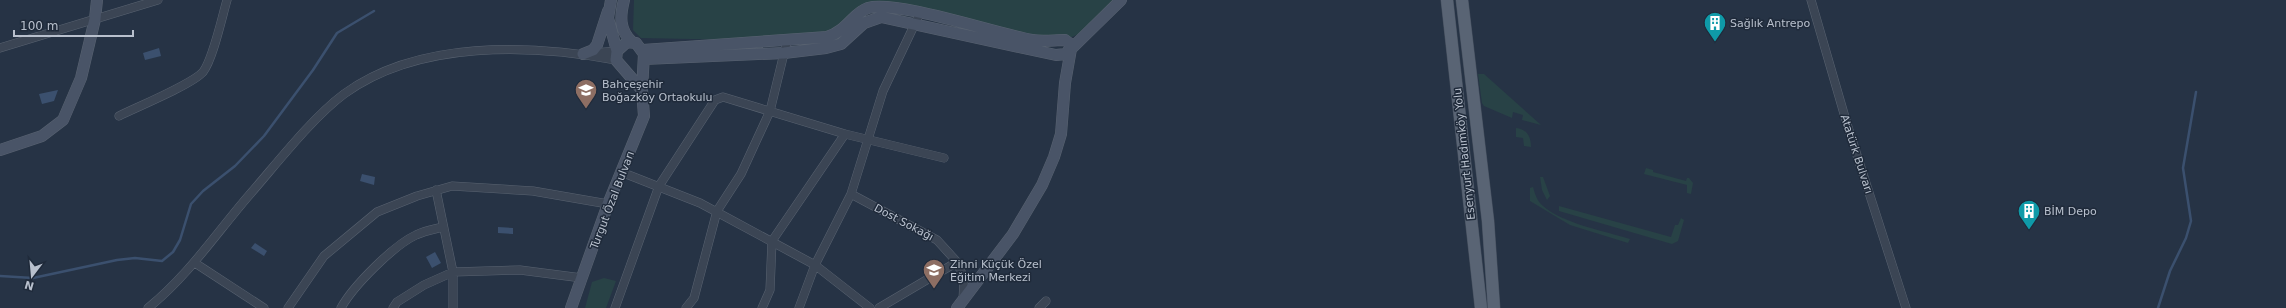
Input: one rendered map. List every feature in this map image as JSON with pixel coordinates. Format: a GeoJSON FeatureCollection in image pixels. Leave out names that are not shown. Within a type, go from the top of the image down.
{"type":"FeatureCollection","features":[{"type":"Feature","properties":{"kind":"main road","name":"Esenyurt Hadımköy Yolu"},"geometry":{"type":"LineString","coordinates":[[1447,0],[1481,308]]}},
{"type":"Feature","properties":{"kind":"main road","name":"Esenyurt Hadımköy Yolu"},"geometry":{"type":"LineString","coordinates":[[1462,0],[1488,221],[1494,308]]}},
{"type":"Feature","properties":{"kind":"main road"},"geometry":{"type":"LineString","coordinates":[[1481,308],[1494,308]]}},
{"type":"Feature","properties":{"kind":"street"},"geometry":{"type":"LineString","coordinates":[[0,150],[42,136],[63,120],[81,78],[95,19],[97,0]]}},
{"type":"Feature","properties":{"kind":"street"},"geometry":{"type":"LineString","coordinates":[[0,48],[158,0]]}},
{"type":"Feature","properties":{"kind":"street"},"geometry":{"type":"LineString","coordinates":[[119,116],[192,80],[203,72],[211,55],[227,0]]}},
{"type":"Feature","properties":{"kind":"street"},"geometry":{"type":"LineString","coordinates":[[624,0],[621,23],[625,34],[643,57]]}},
{"type":"Feature","properties":{"kind":"street"},"geometry":{"type":"LineString","coordinates":[[643,57],[827,37],[838,33],[860,13],[869,8],[886,7],[918,18],[1056,55],[1066,54],[1121,0]]}},
{"type":"Feature","properties":{"kind":"street","name":"Atatürk Bulvarı"},"geometry":{"type":"LineString","coordinates":[[1811,0],[1847,124],[1906,308]]}},
{"type":"Feature","properties":{"kind":"street"},"geometry":{"type":"LineString","coordinates":[[584,54],[593,50],[597,45],[610,5]]}},
{"type":"Feature","properties":{"kind":"street"},"geometry":{"type":"LineString","coordinates":[[610,5],[609,22],[617,56],[642,90]]}},
{"type":"Feature","properties":{"kind":"street"},"geometry":{"type":"LineString","coordinates":[[643,57],[784,53],[838,45],[850,38],[864,23],[881,18],[918,18]]}},
{"type":"Feature","properties":{"kind":"street"},"geometry":{"type":"LineString","coordinates":[[799,308],[816,265],[851,194],[883,91],[918,18]]}},
{"type":"Feature","properties":{"kind":"street"},"geometry":{"type":"LineString","coordinates":[[686,308],[694,298],[716,211],[741,174],[770,111],[787,41]]}},
{"type":"Feature","properties":{"kind":"street"},"geometry":{"type":"LineString","coordinates":[[617,56],[623,44],[632,42]]}},
{"type":"Feature","properties":{"kind":"street"},"geometry":{"type":"LineString","coordinates":[[960,305],[1013,234],[1042,185],[1054,157],[1061,134],[1065,83],[1071,49]]}},
{"type":"Feature","properties":{"kind":"street"},"geometry":{"type":"LineString","coordinates":[[148,308],[196,263],[250,193],[321,114],[358,86],[415,61],[456,52],[515,50],[617,56]]}},
{"type":"Feature","properties":{"kind":"street"},"geometry":{"type":"LineString","coordinates":[[626,70],[636,69],[643,57]]}},
{"type":"Feature","properties":{"kind":"street","name":"Turgut Özal Bulvarı"},"geometry":{"type":"LineString","coordinates":[[571,308],[608,204],[644,116],[642,90],[643,57]]}},
{"type":"Feature","properties":{"kind":"street"},"geometry":{"type":"LineString","coordinates":[[615,308],[659,186],[715,100],[723,97],[845,134],[944,158]]}},
{"type":"Feature","properties":{"kind":"street"},"geometry":{"type":"LineString","coordinates":[[762,308],[770,290],[772,241],[845,134]]}},
{"type":"Feature","properties":{"kind":"street"},"geometry":{"type":"LineString","coordinates":[[622,172],[659,186],[716,211],[816,265],[870,308]]}},
{"type":"Feature","properties":{"kind":"street"},"geometry":{"type":"LineString","coordinates":[[288,308],[324,256],[377,212],[416,196],[452,186],[533,191],[608,204]]}},
{"type":"Feature","properties":{"kind":"street"},"geometry":{"type":"LineString","coordinates":[[436,190],[452,272],[453,308]]}},
{"type":"Feature","properties":{"kind":"street","name":"Dost Sokağı"},"geometry":{"type":"LineString","coordinates":[[851,194],[937,240],[957,262],[964,278],[960,305]]}},
{"type":"Feature","properties":{"kind":"street"},"geometry":{"type":"LineString","coordinates":[[341,308],[347,298],[377,264],[416,235],[443,227]]}},
{"type":"Feature","properties":{"kind":"street"},"geometry":{"type":"LineString","coordinates":[[879,308],[957,262]]}},
{"type":"Feature","properties":{"kind":"street"},"geometry":{"type":"LineString","coordinates":[[196,263],[264,308]]}},
{"type":"Feature","properties":{"kind":"street"},"geometry":{"type":"LineString","coordinates":[[393,308],[397,302],[424,285],[452,272],[520,270],[582,278]]}},
{"type":"Feature","properties":{"kind":"street"},"geometry":{"type":"LineString","coordinates":[[1039,308],[1046,301]]}},
{"type":"Feature","properties":{"kind":"green space"},"geometry":{"type":"Polygon","coordinates":[[[634,0],[1121,0],[1090,29],[1065,40],[878,7],[838,33],[787,41],[641,38],[633,30],[634,0]]]}},
{"type":"Feature","properties":{"kind":"green space"},"geometry":{"type":"Polygon","coordinates":[[[1478,74],[1484,74],[1541,125],[1522,120],[1523,115],[1513,112],[1512,118],[1484,106],[1482,103],[1478,74]]]}},
{"type":"Feature","properties":{"kind":"green space"},"geometry":{"type":"Polygon","coordinates":[[[1516,128],[1523,130],[1528,134],[1531,147],[1524,146],[1523,138],[1516,137],[1516,128]]]}},
{"type":"Feature","properties":{"kind":"green space"},"geometry":{"type":"Polygon","coordinates":[[[1646,168],[1653,170],[1653,172],[1686,181],[1687,178],[1689,178],[1693,183],[1691,194],[1687,193],[1687,185],[1644,174],[1646,168]]]}},
{"type":"Feature","properties":{"kind":"green space"},"geometry":{"type":"Polygon","coordinates":[[[1540,177],[1543,177],[1550,196],[1547,200],[1542,190],[1540,177]]]}},
{"type":"Feature","properties":{"kind":"green space"},"geometry":{"type":"Polygon","coordinates":[[[1533,187],[1539,202],[1551,212],[1572,222],[1630,239],[1628,243],[1570,225],[1530,201],[1530,188],[1533,187]]]}},
{"type":"Feature","properties":{"kind":"green space"},"geometry":{"type":"Polygon","coordinates":[[[1559,206],[1671,237],[1675,225],[1678,225],[1681,218],[1684,220],[1678,241],[1672,244],[1559,211],[1559,206]]]}},
{"type":"Feature","properties":{"kind":"green space"},"geometry":{"type":"Polygon","coordinates":[[[604,278],[616,281],[606,308],[585,308],[592,282],[604,278]]]}},
{"type":"Feature","properties":{"kind":"water"},"geometry":{"type":"Polygon","coordinates":[[[159,48],[161,56],[145,60],[143,53],[159,48]]]}},
{"type":"Feature","properties":{"kind":"water"},"geometry":{"type":"Polygon","coordinates":[[[58,90],[54,101],[42,104],[39,94],[58,90]]]}},
{"type":"Feature","properties":{"kind":"water"},"geometry":{"type":"Polygon","coordinates":[[[362,174],[375,177],[374,185],[360,181],[362,174]]]}},
{"type":"Feature","properties":{"kind":"water"},"geometry":{"type":"Polygon","coordinates":[[[498,227],[513,228],[513,234],[498,233],[498,227]]]}},
{"type":"Feature","properties":{"kind":"water"},"geometry":{"type":"Polygon","coordinates":[[[255,243],[267,251],[264,256],[251,248],[255,243]]]}},
{"type":"Feature","properties":{"kind":"water"},"geometry":{"type":"Polygon","coordinates":[[[435,252],[441,263],[432,268],[426,257],[435,252]]]}},
{"type":"Feature","properties":{"kind":"waterway"},"geometry":{"type":"LineString","coordinates":[[0,276],[33,278],[117,260],[135,258],[162,261],[173,252],[180,240],[191,204],[203,191],[235,166],[264,136],[313,70],[337,33],[374,11]]}},
{"type":"Feature","properties":{"kind":"waterway"},"geometry":{"type":"LineString","coordinates":[[2158,308],[2170,271],[2186,238],[2191,221],[2183,168],[2196,92]]}},
{"type":"Feature","properties":{"kind":"place","name":"Sağlık Antrepo"},"geometry":{"type":"Point","coordinates":[1715,42]}},
{"type":"Feature","properties":{"kind":"place","name":"Bahçeşehir Boğazköy Ortaokulu"},"geometry":{"type":"Point","coordinates":[586,110]}},
{"type":"Feature","properties":{"kind":"place","name":"BİM Depo"},"geometry":{"type":"Point","coordinates":[2029,230]}},
{"type":"Feature","properties":{"kind":"place","name":"Zihni Küçük Özel Eğitim Merkezi"},"geometry":{"type":"Point","coordinates":[934,290]}}]}
